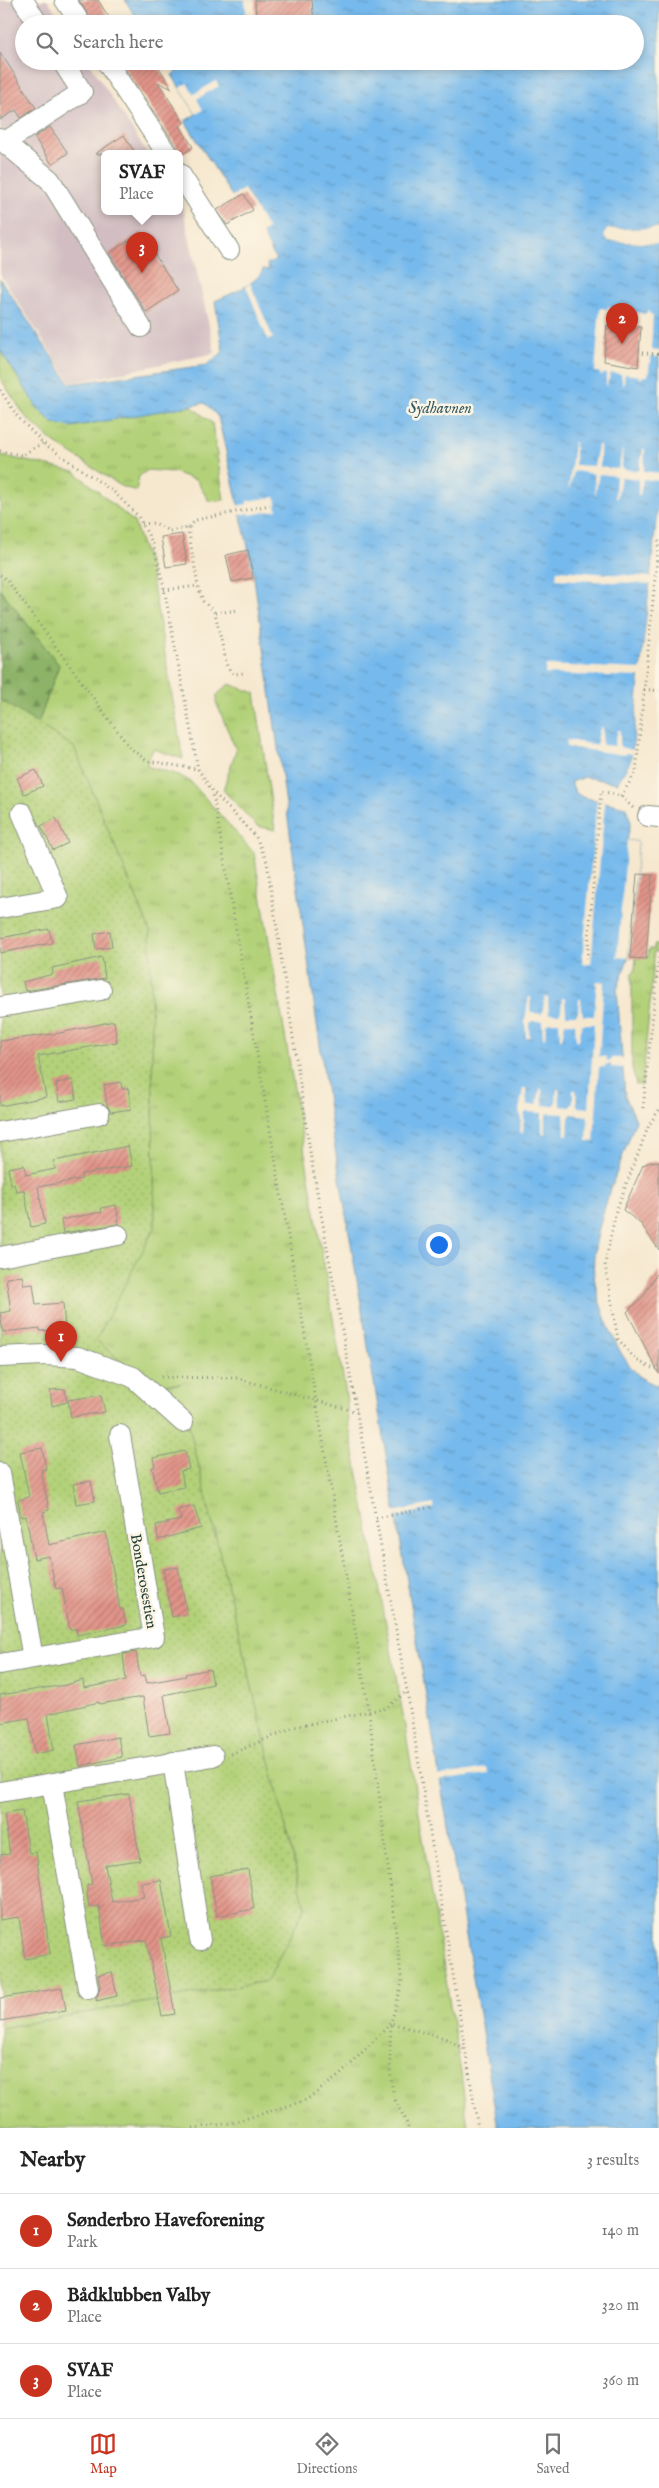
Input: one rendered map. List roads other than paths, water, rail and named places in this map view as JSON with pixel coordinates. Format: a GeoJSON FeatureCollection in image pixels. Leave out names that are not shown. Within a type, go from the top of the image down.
{"type":"FeatureCollection","features":[{"type":"Feature","properties":{"kind":"lane"},"geometry":{"type":"LineString","coordinates":[[23,0],[32,15]]}},
{"type":"Feature","properties":{"kind":"lane"},"geometry":{"type":"LineString","coordinates":[[65,0],[75,15]]}},
{"type":"Feature","properties":{"kind":"lane"},"geometry":{"type":"LineString","coordinates":[[68,70],[82,92],[2,140],[50,180],[141,327]]}},
{"type":"Feature","properties":{"kind":"lane"},"geometry":{"type":"LineString","coordinates":[[112,70],[164,150]]}},
{"type":"Feature","properties":{"kind":"lane"},"geometry":{"type":"LineString","coordinates":[[183,179],[229,250]]}},
{"type":"Feature","properties":{"kind":"lane"},"geometry":{"type":"LineString","coordinates":[[0,908],[58,898],[22,813]]}},
{"type":"Feature","properties":{"kind":"lane"},"geometry":{"type":"LineString","coordinates":[[0,1007],[101,990]]}},
{"type":"Feature","properties":{"kind":"lane"},"geometry":{"type":"LineString","coordinates":[[0,1132],[99,1114]]}},
{"type":"Feature","properties":{"kind":"lane"},"geometry":{"type":"LineString","coordinates":[[0,1257],[118,1235]]}},
{"type":"Feature","properties":{"kind":"lane"},"geometry":{"type":"LineString","coordinates":[[0,1357],[44,1355],[78,1357],[133,1377],[183,1422]]}},
{"type":"Feature","properties":{"kind":"lane","name":"Bonderosestien"},"geometry":{"type":"LineString","coordinates":[[0,1664],[154,1636],[120,1435]]}},
{"type":"Feature","properties":{"kind":"lane"},"geometry":{"type":"LineString","coordinates":[[0,1473],[33,1658]]}},
{"type":"Feature","properties":{"kind":"lane"},"geometry":{"type":"LineString","coordinates":[[0,1792],[213,1756]]}},
{"type":"Feature","properties":{"kind":"lane"},"geometry":{"type":"LineString","coordinates":[[173,1762],[200,1940]]}},
{"type":"Feature","properties":{"kind":"lane"},"geometry":{"type":"LineString","coordinates":[[52,1784],[88,1989]]}},
{"type":"Feature","properties":{"kind":"water","name":"Sydhavnen"},"geometry":{"type":"Polygon","coordinates":[[[125,0],[659,0],[659,228],[610,229],[606,230],[604,236],[608,241],[659,244],[659,495],[632,754],[631,761],[618,783],[585,777],[571,782],[575,792],[582,797],[626,807],[631,822],[627,840],[638,842],[628,958],[617,990],[625,1096],[636,1120],[601,1219],[596,1240],[594,1276],[604,1315],[620,1351],[631,1368],[641,1377],[653,1384],[659,1385],[659,2128],[498,2128],[332,1130],[252,564],[218,417],[205,403],[71,427],[53,423],[39,410],[0,350],[0,279],[70,384],[207,365],[223,352],[215,301],[249,284],[256,279],[263,269],[269,270],[267,263],[275,261],[275,258],[262,233],[267,229],[245,190],[232,196],[185,121],[196,114],[172,75],[176,70],[644,70],[644,15],[134,15],[125,0]]]}},
{"type":"Feature","properties":{"kind":"place","name":"SVAF"},"geometry":{"type":"Point","coordinates":[142,273]}},
{"type":"Feature","properties":{"kind":"place","name":"Bådklubben Valby"},"geometry":{"type":"Point","coordinates":[622,344]}},
{"type":"Feature","properties":{"kind":"place","name":"Sønderbro Haveforening"},"geometry":{"type":"Point","coordinates":[61,1362]}}]}
